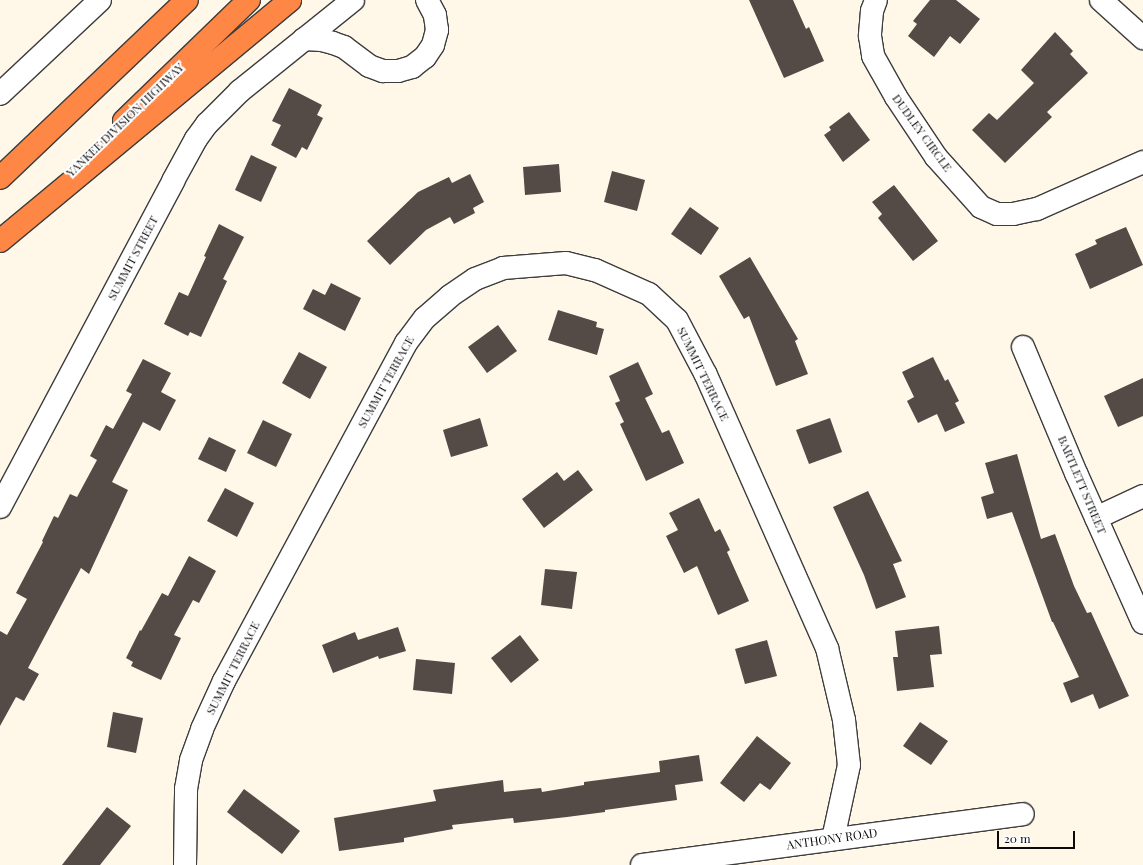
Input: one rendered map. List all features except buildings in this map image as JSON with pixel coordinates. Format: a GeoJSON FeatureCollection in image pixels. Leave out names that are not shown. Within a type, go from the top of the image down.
{"type":"FeatureCollection","features":[{"type":"Feature","properties":{"kind":"highway"},"geometry":{"type":"LineString","coordinates":[[0,178],[187,0]]}},
{"type":"Feature","properties":{"kind":"highway","name":"YANKEE DIVISION HIGHWAY"},"geometry":{"type":"LineString","coordinates":[[0,240],[249,0]]}},
{"type":"Feature","properties":{"kind":"highway"},"geometry":{"type":"LineString","coordinates":[[0,240],[290,0]]}},
{"type":"Feature","properties":{"kind":"street"},"geometry":{"type":"LineString","coordinates":[[0,94],[100,0]]}},
{"type":"Feature","properties":{"kind":"street","name":"SUMMIT STREET"},"geometry":{"type":"LineString","coordinates":[[0,507],[196,139],[207,124],[234,97],[353,0]]}},
{"type":"Feature","properties":{"kind":"street"},"geometry":{"type":"LineString","coordinates":[[304,39],[322,40],[333,43],[344,47],[369,66],[383,71],[398,71],[412,66],[425,57],[433,45],[437,30],[435,16],[428,0]]}},
{"type":"Feature","properties":{"kind":"street","name":"DUDLEY CIRCLE"},"geometry":{"type":"LineString","coordinates":[[876,0],[872,11],[870,36],[873,56],[878,66],[896,97],[936,157],[981,207],[997,214],[1013,214],[1037,209],[1143,162]]}},
{"type":"Feature","properties":{"kind":"street"},"geometry":{"type":"LineString","coordinates":[[1101,0],[1143,38]]}},
{"type":"Feature","properties":{"kind":"street","name":"SUMMIT TERRACE"},"geometry":{"type":"LineString","coordinates":[[185,865],[186,789],[191,760],[202,729],[224,681],[406,343],[430,314],[450,296],[475,279],[503,268],[566,263],[595,270],[648,294],[677,320],[706,375],[826,648],[844,720],[849,765],[833,839]]}},
{"type":"Feature","properties":{"kind":"street","name":"BARTLETT STREET"},"geometry":{"type":"LineString","coordinates":[[1023,347],[1096,518],[1143,622]]}},
{"type":"Feature","properties":{"kind":"street"},"geometry":{"type":"LineString","coordinates":[[1096,518],[1143,496]]}},
{"type":"Feature","properties":{"kind":"street","name":"ANTHONY ROAD"},"geometry":{"type":"LineString","coordinates":[[642,865],[1022,814]]}}]}
